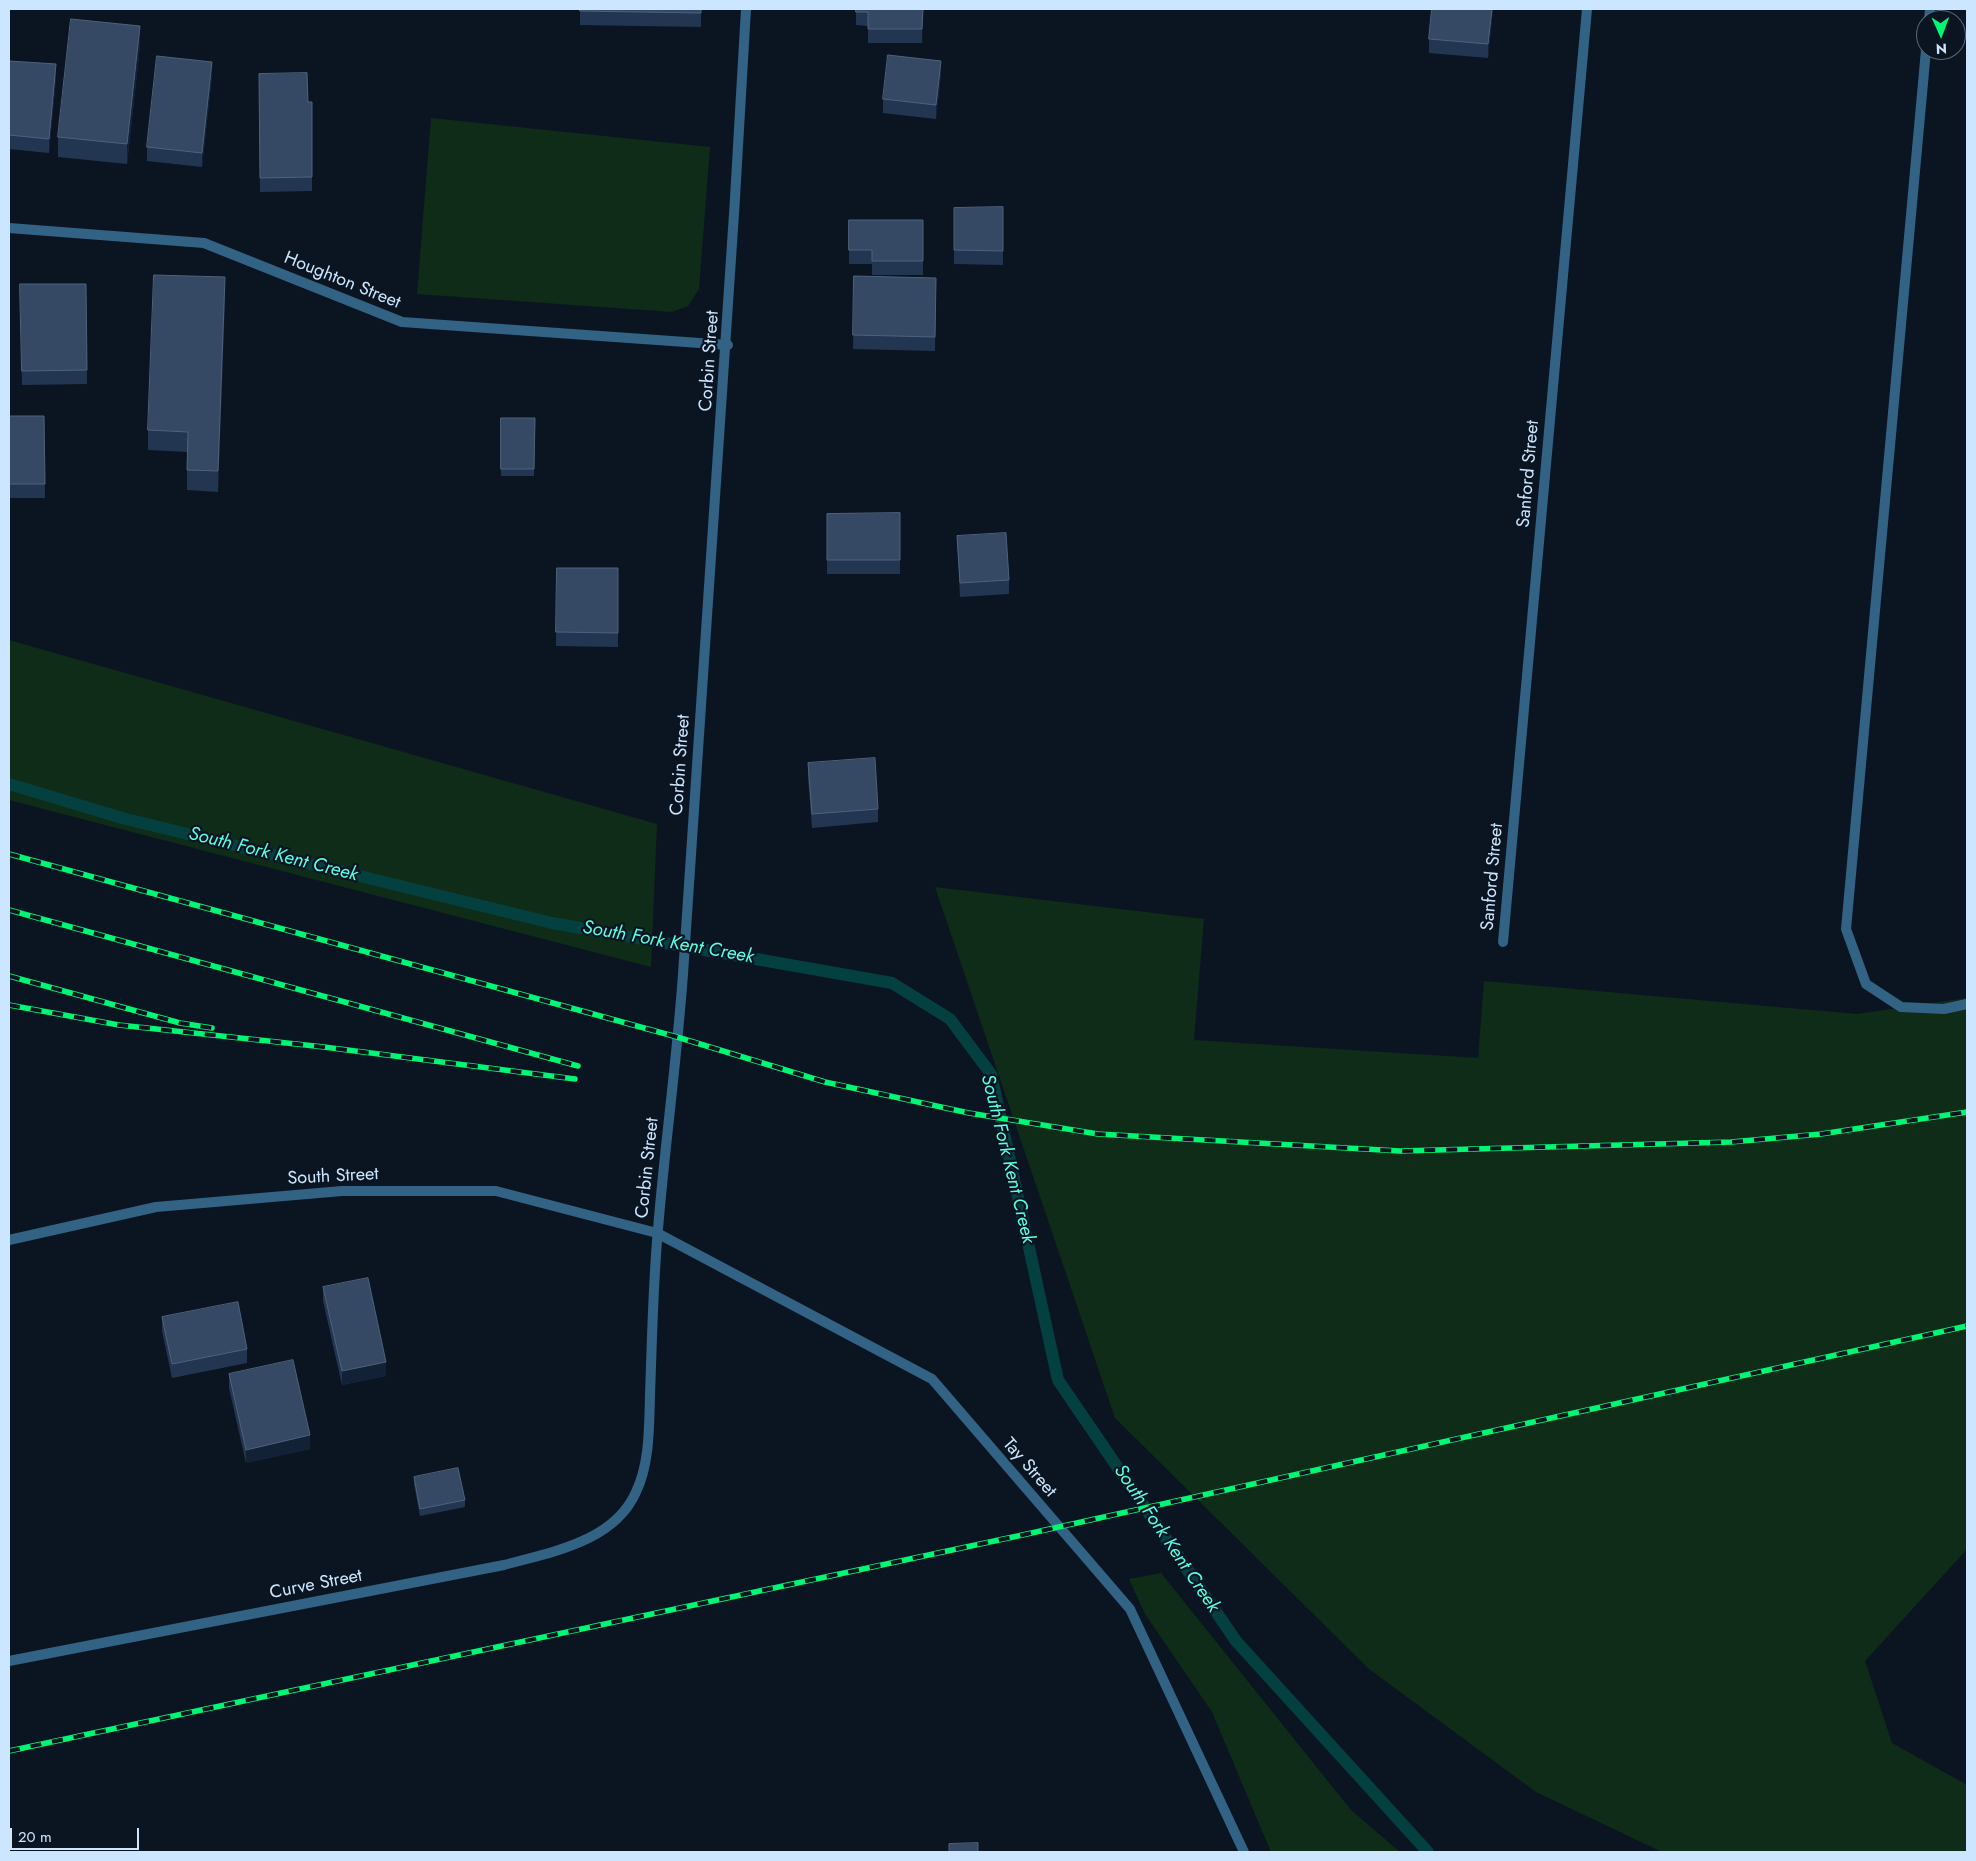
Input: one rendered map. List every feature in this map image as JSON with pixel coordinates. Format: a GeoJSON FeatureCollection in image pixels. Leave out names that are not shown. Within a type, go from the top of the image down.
{"type":"FeatureCollection","features":[{"type":"Feature","properties":{"kind":"street","name":"Corbin Street"},"geometry":{"type":"LineString","coordinates":[[622,1517],[637,1491],[645,1465],[657,1233],[683,975],[728,345],[746,9]]}},
{"type":"Feature","properties":{"kind":"street","name":"Sanford Street"},"geometry":{"type":"LineString","coordinates":[[1504,942],[1587,9]]}},
{"type":"Feature","properties":{"kind":"street"},"geometry":{"type":"LineString","coordinates":[[1925,60],[1846,929],[1866,984],[1902,1008],[1944,1009],[1967,1004]]}},
{"type":"Feature","properties":{"kind":"street","name":"Houghton Street"},"geometry":{"type":"LineString","coordinates":[[9,228],[204,243],[402,322],[728,345]]}},
{"type":"Feature","properties":{"kind":"street","name":"South Street"},"geometry":{"type":"LineString","coordinates":[[9,1240],[156,1207],[342,1191],[496,1191],[657,1233]]}},
{"type":"Feature","properties":{"kind":"street","name":"Tay Street"},"geometry":{"type":"LineString","coordinates":[[657,1233],[932,1379],[1130,1609],[1244,1852]]}},
{"type":"Feature","properties":{"kind":"street","name":"Curve Street"},"geometry":{"type":"LineString","coordinates":[[9,1661],[504,1565],[563,1548],[597,1533],[622,1517]]}},
{"type":"Feature","properties":{"kind":"green space"},"geometry":{"type":"Polygon","coordinates":[[[431,118],[710,147],[699,289],[688,306],[672,312],[417,294],[431,118]]]}},
{"type":"Feature","properties":{"kind":"green space"},"geometry":{"type":"Polygon","coordinates":[[[9,640],[657,824],[651,967],[9,800],[9,640]]]}},
{"type":"Feature","properties":{"kind":"green space"},"geometry":{"type":"Polygon","coordinates":[[[935,887],[1204,919],[1194,1040],[1478,1058],[1484,981],[1857,1014],[1967,998],[1967,1549],[1865,1661],[1892,1743],[1967,1785],[1967,1852],[1662,1852],[1536,1792],[1369,1669],[1115,1418],[935,887]]]}},
{"type":"Feature","properties":{"kind":"green space"},"geometry":{"type":"Polygon","coordinates":[[[1161,1573],[1351,1810],[1400,1852],[1271,1852],[1212,1712],[1145,1614],[1129,1579],[1161,1573]]]}},
{"type":"Feature","properties":{"kind":"building"},"geometry":{"type":"Polygon","coordinates":[[[580,9],[701,9],[701,13],[580,11],[580,9]]]}},
{"type":"Feature","properties":{"kind":"building"},"geometry":{"type":"Polygon","coordinates":[[[856,9],[923,9],[922,29],[868,29],[868,12],[856,12],[856,9]]]}},
{"type":"Feature","properties":{"kind":"building"},"geometry":{"type":"Polygon","coordinates":[[[1432,9],[1492,9],[1488,44],[1429,39],[1432,9]]]}},
{"type":"Feature","properties":{"kind":"building"},"geometry":{"type":"Polygon","coordinates":[[[71,19],[140,26],[127,144],[58,137],[71,19]]]}},
{"type":"Feature","properties":{"kind":"building"},"geometry":{"type":"Polygon","coordinates":[[[888,55],[941,61],[936,105],[883,99],[888,55]]]}},
{"type":"Feature","properties":{"kind":"building"},"geometry":{"type":"Polygon","coordinates":[[[157,56],[212,62],[202,153],[147,147],[157,56]]]}},
{"type":"Feature","properties":{"kind":"building"},"geometry":{"type":"Polygon","coordinates":[[[9,61],[56,64],[49,139],[9,135],[9,61]]]}},
{"type":"Feature","properties":{"kind":"building"},"geometry":{"type":"Polygon","coordinates":[[[307,73],[308,102],[312,102],[312,177],[260,178],[259,74],[307,73]]]}},
{"type":"Feature","properties":{"kind":"building"},"geometry":{"type":"Polygon","coordinates":[[[1003,207],[1003,251],[954,250],[954,208],[1003,207]]]}},
{"type":"Feature","properties":{"kind":"building"},"geometry":{"type":"Polygon","coordinates":[[[849,220],[923,220],[923,261],[872,261],[872,250],[849,250],[849,220]]]}},
{"type":"Feature","properties":{"kind":"building"},"geometry":{"type":"Polygon","coordinates":[[[154,275],[225,277],[218,471],[187,470],[188,432],[148,430],[154,275]]]}},
{"type":"Feature","properties":{"kind":"building"},"geometry":{"type":"Polygon","coordinates":[[[854,276],[936,278],[935,337],[853,335],[854,276]]]}},
{"type":"Feature","properties":{"kind":"building"},"geometry":{"type":"Polygon","coordinates":[[[20,284],[86,284],[87,370],[22,371],[20,284]]]}},
{"type":"Feature","properties":{"kind":"building"},"geometry":{"type":"Polygon","coordinates":[[[9,416],[44,416],[45,484],[9,484],[9,416]]]}},
{"type":"Feature","properties":{"kind":"building"},"geometry":{"type":"Polygon","coordinates":[[[501,418],[535,418],[534,469],[501,469],[501,418]]]}},
{"type":"Feature","properties":{"kind":"building"},"geometry":{"type":"Polygon","coordinates":[[[900,513],[900,560],[827,560],[827,514],[900,513]]]}},
{"type":"Feature","properties":{"kind":"building"},"geometry":{"type":"Polygon","coordinates":[[[1006,533],[1009,580],[960,583],[957,536],[1006,533]]]}},
{"type":"Feature","properties":{"kind":"building"},"geometry":{"type":"Polygon","coordinates":[[[557,568],[618,568],[618,633],[556,632],[557,568]]]}},
{"type":"Feature","properties":{"kind":"building"},"geometry":{"type":"Polygon","coordinates":[[[875,758],[878,809],[812,814],[808,763],[875,758]]]}},
{"type":"Feature","properties":{"kind":"building"},"geometry":{"type":"Polygon","coordinates":[[[368,1278],[386,1362],[342,1371],[323,1287],[368,1278]]]}},
{"type":"Feature","properties":{"kind":"building"},"geometry":{"type":"Polygon","coordinates":[[[238,1302],[247,1349],[172,1364],[162,1317],[238,1302]]]}},
{"type":"Feature","properties":{"kind":"building"},"geometry":{"type":"Polygon","coordinates":[[[293,1360],[310,1435],[246,1450],[229,1374],[293,1360]]]}},
{"type":"Feature","properties":{"kind":"building"},"geometry":{"type":"Polygon","coordinates":[[[458,1468],[465,1500],[420,1509],[414,1477],[458,1468]]]}},
{"type":"Feature","properties":{"kind":"building"},"geometry":{"type":"Polygon","coordinates":[[[978,1843],[978,1852],[949,1852],[949,1844],[978,1843]]]}},
{"type":"Feature","properties":{"kind":"waterway","name":"South Fork Kent Creek"},"geometry":{"type":"LineString","coordinates":[[9,784],[122,818],[552,923],[892,983],[950,1019],[991,1074],[1058,1380],[1236,1641],[1428,1852]]}},
{"type":"Feature","properties":{"kind":"railway"},"geometry":{"type":"LineString","coordinates":[[9,854],[677,1037],[825,1082],[969,1113],[1098,1134],[1400,1151],[1731,1142],[1821,1134],[1967,1112]]}},
{"type":"Feature","properties":{"kind":"railway"},"geometry":{"type":"LineString","coordinates":[[9,910],[578,1066]]}},
{"type":"Feature","properties":{"kind":"railway"},"geometry":{"type":"LineString","coordinates":[[9,976],[180,1023],[212,1028]]}},
{"type":"Feature","properties":{"kind":"railway"},"geometry":{"type":"LineString","coordinates":[[9,1005],[119,1025],[324,1047],[575,1079]]}},
{"type":"Feature","properties":{"kind":"railway"},"geometry":{"type":"LineString","coordinates":[[9,1751],[1027,1534],[1967,1326]]}}]}
